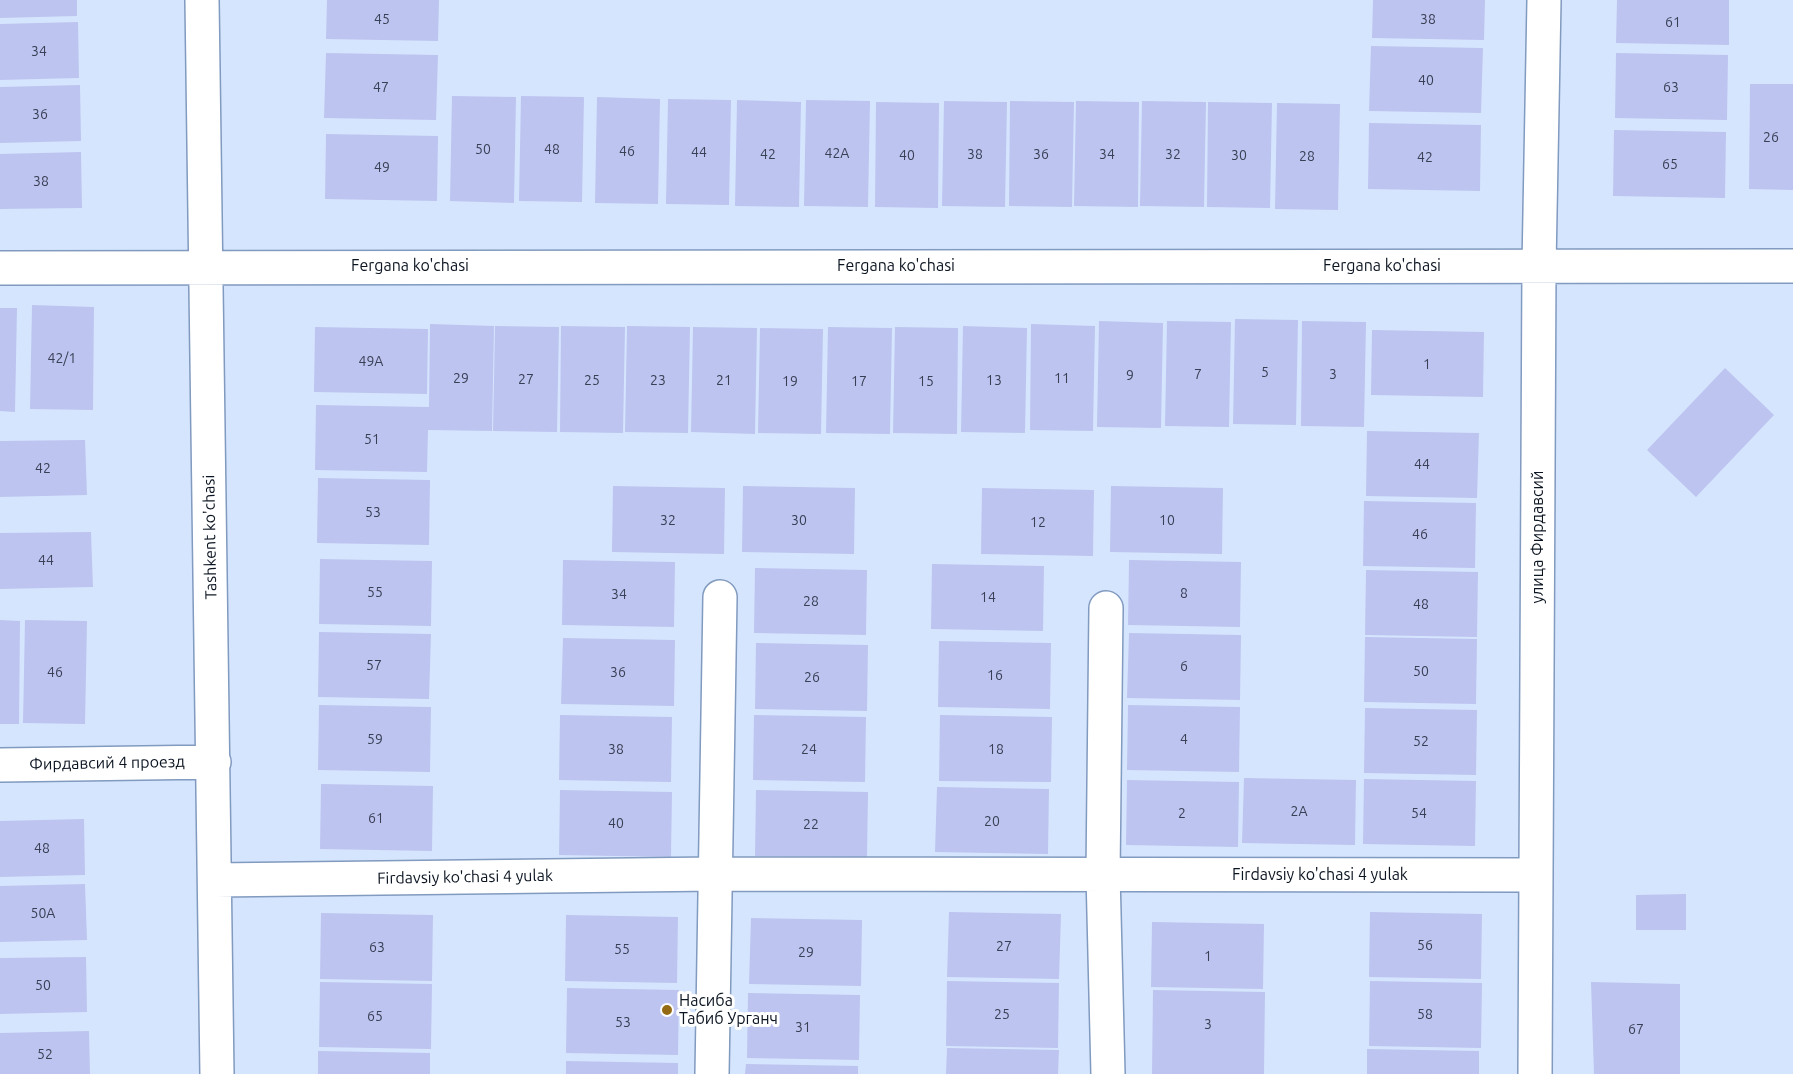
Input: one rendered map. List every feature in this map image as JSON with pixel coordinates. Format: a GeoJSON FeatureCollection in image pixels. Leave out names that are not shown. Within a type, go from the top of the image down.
{"type":"FeatureCollection","features":[{"type":"Feature","properties":{"kind":"street","name":"Tashkent ko'chasi"},"geometry":{"type":"LineString","coordinates":[[202,0],[217,1074]]}},
{"type":"Feature","properties":{"kind":"street","name":"улица Фирдавсий"},"geometry":{"type":"LineString","coordinates":[[1535,1074],[1539,266],[1544,0]]}},
{"type":"Feature","properties":{"kind":"street","name":"Fergana ko'chasi"},"geometry":{"type":"LineString","coordinates":[[0,268],[1793,266]]}},
{"type":"Feature","properties":{"kind":"street"},"geometry":{"type":"LineString","coordinates":[[712,1074],[720,597]]}},
{"type":"Feature","properties":{"kind":"street"},"geometry":{"type":"LineString","coordinates":[[1107,608],[1103,874],[1107,1074]]}},
{"type":"Feature","properties":{"kind":"street","name":"Фирдавсий 4 проезд"},"geometry":{"type":"LineString","coordinates":[[0,765],[214,762]]}},
{"type":"Feature","properties":{"kind":"street","name":"Firdavsiy ko'chasi 4 yulak"},"geometry":{"type":"LineString","coordinates":[[215,880],[715,874],[1536,875]]}},
{"type":"Feature","properties":{"kind":"building"},"geometry":{"type":"Polygon","coordinates":[[[0,0],[77,0],[77,16],[0,18],[0,0]]]}},
{"type":"Feature","properties":{"kind":"building"},"geometry":{"type":"Polygon","coordinates":[[[327,0],[439,0],[438,41],[326,39],[327,0]]]}},
{"type":"Feature","properties":{"kind":"building"},"geometry":{"type":"Polygon","coordinates":[[[1373,0],[1485,0],[1484,40],[1372,38],[1373,0]]]}},
{"type":"Feature","properties":{"kind":"building"},"geometry":{"type":"Polygon","coordinates":[[[1617,0],[1729,0],[1729,45],[1616,43],[1617,0]]]}},
{"type":"Feature","properties":{"kind":"building"},"geometry":{"type":"Polygon","coordinates":[[[78,22],[79,78],[0,80],[0,24],[78,22]]]}},
{"type":"Feature","properties":{"kind":"building"},"geometry":{"type":"Polygon","coordinates":[[[1371,46],[1483,48],[1481,113],[1369,111],[1371,46]]]}},
{"type":"Feature","properties":{"kind":"building"},"geometry":{"type":"Polygon","coordinates":[[[326,53],[438,55],[436,120],[324,118],[326,53]]]}},
{"type":"Feature","properties":{"kind":"building"},"geometry":{"type":"Polygon","coordinates":[[[1616,53],[1728,55],[1727,120],[1615,118],[1616,53]]]}},
{"type":"Feature","properties":{"kind":"building"},"geometry":{"type":"Polygon","coordinates":[[[1750,84],[1793,84],[1793,190],[1749,189],[1750,84]]]}},
{"type":"Feature","properties":{"kind":"building"},"geometry":{"type":"Polygon","coordinates":[[[80,85],[81,141],[0,143],[0,87],[80,85]]]}},
{"type":"Feature","properties":{"kind":"building"},"geometry":{"type":"Polygon","coordinates":[[[452,96],[516,97],[514,203],[450,201],[452,96]]]}},
{"type":"Feature","properties":{"kind":"building"},"geometry":{"type":"Polygon","coordinates":[[[521,96],[584,97],[582,202],[519,201],[521,96]]]}},
{"type":"Feature","properties":{"kind":"building"},"geometry":{"type":"Polygon","coordinates":[[[597,97],[660,99],[658,204],[595,203],[597,97]]]}},
{"type":"Feature","properties":{"kind":"building"},"geometry":{"type":"Polygon","coordinates":[[[668,99],[731,100],[729,205],[666,204],[668,99]]]}},
{"type":"Feature","properties":{"kind":"building"},"geometry":{"type":"Polygon","coordinates":[[[737,100],[801,102],[799,207],[735,206],[737,100]]]}},
{"type":"Feature","properties":{"kind":"building"},"geometry":{"type":"Polygon","coordinates":[[[806,100],[870,101],[868,207],[804,206],[806,100]]]}},
{"type":"Feature","properties":{"kind":"building"},"geometry":{"type":"Polygon","coordinates":[[[944,101],[1007,102],[1005,207],[942,206],[944,101]]]}},
{"type":"Feature","properties":{"kind":"building"},"geometry":{"type":"Polygon","coordinates":[[[1010,101],[1074,102],[1072,207],[1009,206],[1010,101]]]}},
{"type":"Feature","properties":{"kind":"building"},"geometry":{"type":"Polygon","coordinates":[[[1076,101],[1139,102],[1138,207],[1074,206],[1076,101]]]}},
{"type":"Feature","properties":{"kind":"building"},"geometry":{"type":"Polygon","coordinates":[[[1142,101],[1206,102],[1204,207],[1140,206],[1142,101]]]}},
{"type":"Feature","properties":{"kind":"building"},"geometry":{"type":"Polygon","coordinates":[[[876,102],[939,103],[938,208],[875,207],[876,102]]]}},
{"type":"Feature","properties":{"kind":"building"},"geometry":{"type":"Polygon","coordinates":[[[1208,102],[1272,103],[1270,208],[1207,207],[1208,102]]]}},
{"type":"Feature","properties":{"kind":"building"},"geometry":{"type":"Polygon","coordinates":[[[1277,103],[1340,104],[1338,210],[1275,209],[1277,103]]]}},
{"type":"Feature","properties":{"kind":"building"},"geometry":{"type":"Polygon","coordinates":[[[1369,123],[1481,125],[1480,191],[1368,189],[1369,123]]]}},
{"type":"Feature","properties":{"kind":"building"},"geometry":{"type":"Polygon","coordinates":[[[1614,130],[1726,132],[1725,198],[1613,196],[1614,130]]]}},
{"type":"Feature","properties":{"kind":"building"},"geometry":{"type":"Polygon","coordinates":[[[326,134],[438,136],[437,201],[325,199],[326,134]]]}},
{"type":"Feature","properties":{"kind":"building"},"geometry":{"type":"Polygon","coordinates":[[[81,152],[82,208],[0,209],[0,154],[81,152]]]}},
{"type":"Feature","properties":{"kind":"building"},"geometry":{"type":"Polygon","coordinates":[[[32,305],[94,307],[93,410],[30,409],[32,305]]]}},
{"type":"Feature","properties":{"kind":"building"},"geometry":{"type":"Polygon","coordinates":[[[0,308],[17,308],[15,412],[0,411],[0,308]]]}},
{"type":"Feature","properties":{"kind":"building"},"geometry":{"type":"Polygon","coordinates":[[[1235,319],[1298,320],[1296,425],[1233,424],[1235,319]]]}},
{"type":"Feature","properties":{"kind":"building"},"geometry":{"type":"Polygon","coordinates":[[[1099,321],[1163,323],[1161,428],[1097,427],[1099,321]]]}},
{"type":"Feature","properties":{"kind":"building"},"geometry":{"type":"Polygon","coordinates":[[[1167,321],[1231,322],[1229,427],[1165,426],[1167,321]]]}},
{"type":"Feature","properties":{"kind":"building"},"geometry":{"type":"Polygon","coordinates":[[[1302,321],[1366,322],[1364,427],[1301,426],[1302,321]]]}},
{"type":"Feature","properties":{"kind":"building"},"geometry":{"type":"Polygon","coordinates":[[[430,324],[494,326],[492,431],[428,430],[427,472],[315,470],[316,405],[429,407],[430,324]]]}},
{"type":"Feature","properties":{"kind":"building"},"geometry":{"type":"Polygon","coordinates":[[[1031,324],[1095,326],[1093,431],[1030,430],[1031,324]]]}},
{"type":"Feature","properties":{"kind":"building"},"geometry":{"type":"Polygon","coordinates":[[[495,326],[559,327],[557,432],[493,431],[495,326]]]}},
{"type":"Feature","properties":{"kind":"building"},"geometry":{"type":"Polygon","coordinates":[[[561,326],[625,327],[623,433],[560,432],[561,326]]]}},
{"type":"Feature","properties":{"kind":"building"},"geometry":{"type":"Polygon","coordinates":[[[627,326],[690,327],[688,433],[625,432],[627,326]]]}},
{"type":"Feature","properties":{"kind":"building"},"geometry":{"type":"Polygon","coordinates":[[[963,326],[1027,328],[1025,433],[961,432],[963,326]]]}},
{"type":"Feature","properties":{"kind":"building"},"geometry":{"type":"Polygon","coordinates":[[[315,327],[428,329],[427,394],[314,392],[315,327]]]}},
{"type":"Feature","properties":{"kind":"building"},"geometry":{"type":"Polygon","coordinates":[[[693,327],[757,328],[755,434],[691,432],[693,327]]]}},
{"type":"Feature","properties":{"kind":"building"},"geometry":{"type":"Polygon","coordinates":[[[828,327],[892,328],[890,434],[826,433],[828,327]]]}},
{"type":"Feature","properties":{"kind":"building"},"geometry":{"type":"Polygon","coordinates":[[[895,327],[958,328],[957,434],[893,433],[895,327]]]}},
{"type":"Feature","properties":{"kind":"building"},"geometry":{"type":"Polygon","coordinates":[[[760,328],[823,329],[821,434],[758,433],[760,328]]]}},
{"type":"Feature","properties":{"kind":"building"},"geometry":{"type":"Polygon","coordinates":[[[1372,330],[1484,332],[1483,397],[1371,395],[1372,330]]]}},
{"type":"Feature","properties":{"kind":"building"},"geometry":{"type":"Polygon","coordinates":[[[1725,368],[1774,415],[1696,497],[1647,450],[1725,368]]]}},
{"type":"Feature","properties":{"kind":"building"},"geometry":{"type":"Polygon","coordinates":[[[1367,431],[1479,433],[1477,498],[1366,496],[1367,431]]]}},
{"type":"Feature","properties":{"kind":"building"},"geometry":{"type":"Polygon","coordinates":[[[85,440],[87,495],[0,497],[0,441],[85,440]]]}},
{"type":"Feature","properties":{"kind":"building"},"geometry":{"type":"Polygon","coordinates":[[[318,478],[430,480],[429,545],[317,543],[318,478]]]}},
{"type":"Feature","properties":{"kind":"building"},"geometry":{"type":"Polygon","coordinates":[[[613,486],[725,488],[724,554],[612,552],[613,486]]]}},
{"type":"Feature","properties":{"kind":"building"},"geometry":{"type":"Polygon","coordinates":[[[743,486],[855,488],[854,554],[742,552],[743,486]]]}},
{"type":"Feature","properties":{"kind":"building"},"geometry":{"type":"Polygon","coordinates":[[[1111,486],[1223,488],[1222,554],[1110,552],[1111,486]]]}},
{"type":"Feature","properties":{"kind":"building"},"geometry":{"type":"Polygon","coordinates":[[[982,488],[1094,490],[1093,556],[981,554],[982,488]]]}},
{"type":"Feature","properties":{"kind":"building"},"geometry":{"type":"Polygon","coordinates":[[[1364,501],[1476,503],[1475,568],[1363,566],[1364,501]]]}},
{"type":"Feature","properties":{"kind":"building"},"geometry":{"type":"Polygon","coordinates":[[[91,532],[93,587],[0,589],[0,533],[91,532]]]}},
{"type":"Feature","properties":{"kind":"building"},"geometry":{"type":"Polygon","coordinates":[[[320,559],[432,561],[431,626],[319,624],[320,559]]]}},
{"type":"Feature","properties":{"kind":"building"},"geometry":{"type":"Polygon","coordinates":[[[563,560],[675,562],[674,627],[562,625],[563,560]]]}},
{"type":"Feature","properties":{"kind":"building"},"geometry":{"type":"Polygon","coordinates":[[[1129,560],[1241,562],[1240,627],[1128,625],[1129,560]]]}},
{"type":"Feature","properties":{"kind":"building"},"geometry":{"type":"Polygon","coordinates":[[[932,564],[1044,566],[1043,631],[931,629],[932,564]]]}},
{"type":"Feature","properties":{"kind":"building"},"geometry":{"type":"Polygon","coordinates":[[[755,568],[867,570],[866,635],[754,633],[755,568]]]}},
{"type":"Feature","properties":{"kind":"building"},"geometry":{"type":"Polygon","coordinates":[[[1366,570],[1478,572],[1477,637],[1365,635],[1366,570]]]}},
{"type":"Feature","properties":{"kind":"building"},"geometry":{"type":"Polygon","coordinates":[[[0,620],[20,621],[19,724],[0,724],[0,620]]]}},
{"type":"Feature","properties":{"kind":"building"},"geometry":{"type":"Polygon","coordinates":[[[25,620],[87,621],[85,724],[23,723],[25,620]]]}},
{"type":"Feature","properties":{"kind":"building"},"geometry":{"type":"Polygon","coordinates":[[[319,632],[431,634],[429,699],[318,697],[319,632]]]}},
{"type":"Feature","properties":{"kind":"building"},"geometry":{"type":"Polygon","coordinates":[[[1129,633],[1241,635],[1240,700],[1127,698],[1129,633]]]}},
{"type":"Feature","properties":{"kind":"building"},"geometry":{"type":"Polygon","coordinates":[[[1365,637],[1477,639],[1476,704],[1364,702],[1365,637]]]}},
{"type":"Feature","properties":{"kind":"building"},"geometry":{"type":"Polygon","coordinates":[[[563,638],[675,640],[674,706],[561,704],[563,638]]]}},
{"type":"Feature","properties":{"kind":"building"},"geometry":{"type":"Polygon","coordinates":[[[939,641],[1051,643],[1050,709],[938,707],[939,641]]]}},
{"type":"Feature","properties":{"kind":"building"},"geometry":{"type":"Polygon","coordinates":[[[756,643],[868,645],[867,711],[755,709],[756,643]]]}},
{"type":"Feature","properties":{"kind":"building"},"geometry":{"type":"Polygon","coordinates":[[[319,705],[431,707],[430,772],[318,770],[319,705]]]}},
{"type":"Feature","properties":{"kind":"building"},"geometry":{"type":"Polygon","coordinates":[[[1128,705],[1240,707],[1239,772],[1127,770],[1128,705]]]}},
{"type":"Feature","properties":{"kind":"building"},"geometry":{"type":"Polygon","coordinates":[[[1365,708],[1477,710],[1476,775],[1364,773],[1365,708]]]}},
{"type":"Feature","properties":{"kind":"building"},"geometry":{"type":"Polygon","coordinates":[[[560,715],[672,717],[671,782],[559,780],[560,715]]]}},
{"type":"Feature","properties":{"kind":"building"},"geometry":{"type":"Polygon","coordinates":[[[754,715],[866,717],[865,782],[753,780],[754,715]]]}},
{"type":"Feature","properties":{"kind":"building"},"geometry":{"type":"Polygon","coordinates":[[[940,715],[1052,717],[1051,782],[939,781],[940,715]]]}},
{"type":"Feature","properties":{"kind":"building"},"geometry":{"type":"Polygon","coordinates":[[[1244,778],[1356,780],[1355,845],[1242,843],[1244,778]]]}},
{"type":"Feature","properties":{"kind":"building"},"geometry":{"type":"Polygon","coordinates":[[[1364,779],[1476,781],[1475,846],[1363,844],[1364,779]]]}},
{"type":"Feature","properties":{"kind":"building"},"geometry":{"type":"Polygon","coordinates":[[[1127,780],[1239,782],[1238,847],[1126,845],[1127,780]]]}},
{"type":"Feature","properties":{"kind":"building"},"geometry":{"type":"Polygon","coordinates":[[[321,784],[433,786],[432,851],[320,849],[321,784]]]}},
{"type":"Feature","properties":{"kind":"building"},"geometry":{"type":"Polygon","coordinates":[[[937,787],[1049,789],[1048,854],[935,852],[937,787]]]}},
{"type":"Feature","properties":{"kind":"building"},"geometry":{"type":"Polygon","coordinates":[[[560,790],[672,792],[671,857],[559,855],[560,790]]]}},
{"type":"Feature","properties":{"kind":"building"},"geometry":{"type":"Polygon","coordinates":[[[756,790],[868,792],[867,857],[755,856],[756,790]]]}},
{"type":"Feature","properties":{"kind":"building"},"geometry":{"type":"Polygon","coordinates":[[[84,819],[85,875],[0,877],[0,821],[84,819]]]}},
{"type":"Feature","properties":{"kind":"building"},"geometry":{"type":"Polygon","coordinates":[[[85,884],[87,940],[0,942],[0,886],[85,884]]]}},
{"type":"Feature","properties":{"kind":"building"},"geometry":{"type":"Polygon","coordinates":[[[1686,894],[1686,930],[1636,930],[1636,895],[1686,894]]]}},
{"type":"Feature","properties":{"kind":"building"},"geometry":{"type":"Polygon","coordinates":[[[949,912],[1061,914],[1059,979],[947,977],[949,912]]]}},
{"type":"Feature","properties":{"kind":"building"},"geometry":{"type":"Polygon","coordinates":[[[1370,912],[1482,914],[1481,979],[1369,977],[1370,912]]]}},
{"type":"Feature","properties":{"kind":"building"},"geometry":{"type":"Polygon","coordinates":[[[321,913],[433,915],[432,981],[320,979],[321,913]]]}},
{"type":"Feature","properties":{"kind":"building"},"geometry":{"type":"Polygon","coordinates":[[[566,915],[678,917],[677,983],[565,981],[566,915]]]}},
{"type":"Feature","properties":{"kind":"building"},"geometry":{"type":"Polygon","coordinates":[[[751,918],[862,920],[861,986],[749,984],[751,918]]]}},
{"type":"Feature","properties":{"kind":"building"},"geometry":{"type":"Polygon","coordinates":[[[1152,922],[1264,924],[1263,989],[1151,987],[1152,922]]]}},
{"type":"Feature","properties":{"kind":"building"},"geometry":{"type":"Polygon","coordinates":[[[86,957],[87,1012],[0,1014],[0,958],[86,957]]]}},
{"type":"Feature","properties":{"kind":"building"},"geometry":{"type":"Polygon","coordinates":[[[947,981],[1059,983],[1058,1048],[946,1046],[947,981]]]}},
{"type":"Feature","properties":{"kind":"building"},"geometry":{"type":"Polygon","coordinates":[[[1370,981],[1482,983],[1481,1048],[1369,1046],[1370,981]]]}},
{"type":"Feature","properties":{"kind":"building"},"geometry":{"type":"Polygon","coordinates":[[[320,982],[432,984],[431,1049],[319,1047],[320,982]]]}},
{"type":"Feature","properties":{"kind":"building"},"geometry":{"type":"Polygon","coordinates":[[[1591,982],[1680,984],[1680,1074],[1594,1074],[1591,982]]]}},
{"type":"Feature","properties":{"kind":"building"},"geometry":{"type":"Polygon","coordinates":[[[567,988],[679,990],[678,1055],[566,1053],[567,988]]]}},
{"type":"Feature","properties":{"kind":"building"},"geometry":{"type":"Polygon","coordinates":[[[1153,990],[1265,992],[1264,1074],[1152,1074],[1153,990]]]}},
{"type":"Feature","properties":{"kind":"building"},"geometry":{"type":"Polygon","coordinates":[[[748,993],[860,995],[859,1060],[747,1058],[748,993]]]}},
{"type":"Feature","properties":{"kind":"building"},"geometry":{"type":"Polygon","coordinates":[[[89,1031],[90,1074],[0,1074],[0,1033],[89,1031]]]}},
{"type":"Feature","properties":{"kind":"building"},"geometry":{"type":"Polygon","coordinates":[[[947,1048],[1059,1050],[1058,1074],[946,1074],[947,1048]]]}},
{"type":"Feature","properties":{"kind":"building"},"geometry":{"type":"Polygon","coordinates":[[[1367,1049],[1479,1051],[1479,1074],[1367,1074],[1367,1049]]]}},
{"type":"Feature","properties":{"kind":"building"},"geometry":{"type":"Polygon","coordinates":[[[318,1051],[430,1053],[430,1074],[318,1074],[318,1051]]]}},
{"type":"Feature","properties":{"kind":"building"},"geometry":{"type":"Polygon","coordinates":[[[566,1061],[678,1063],[678,1074],[566,1074],[566,1061]]]}},
{"type":"Feature","properties":{"kind":"building"},"geometry":{"type":"Polygon","coordinates":[[[746,1064],[858,1066],[858,1074],[745,1074],[746,1064]]]}},
{"type":"Feature","properties":{"kind":"place","name":"Насиба Табиб Урганч"},"geometry":{"type":"Point","coordinates":[667,1010]}}]}
